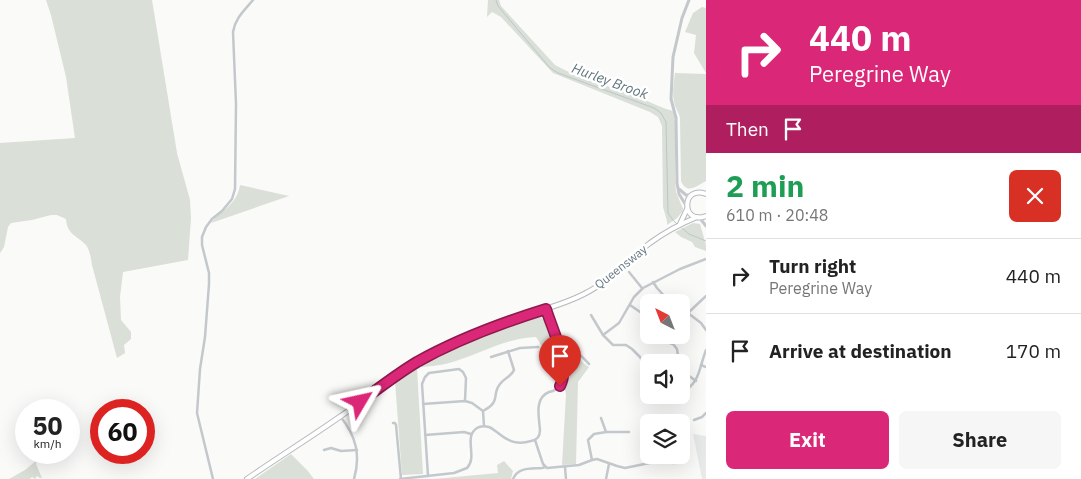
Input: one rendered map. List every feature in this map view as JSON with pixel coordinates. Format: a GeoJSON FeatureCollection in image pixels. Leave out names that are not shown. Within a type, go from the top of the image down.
{"type":"FeatureCollection","features":[{"type":"Feature","properties":{"kind":"main road"},"geometry":{"type":"LineString","coordinates":[[679,225],[691,195],[706,189]]}},
{"type":"Feature","properties":{"kind":"main road"},"geometry":{"type":"LineString","coordinates":[[698,192],[706,194]]}},
{"type":"Feature","properties":{"kind":"main road"},"geometry":{"type":"LineString","coordinates":[[687,208],[693,216],[698,217]]}},
{"type":"Feature","properties":{"kind":"main road","name":"Queensway"},"geometry":{"type":"LineString","coordinates":[[247,479],[398,374],[442,348],[490,327],[546,309],[584,294],[617,272],[651,242],[679,225],[698,217],[706,216]]}},
{"type":"Feature","properties":{"kind":"street"},"geometry":{"type":"LineString","coordinates":[[214,479],[197,413],[210,284],[202,237],[212,219],[232,199],[234,189],[236,104],[233,32],[238,17],[253,0]]}},
{"type":"Feature","properties":{"kind":"street"},"geometry":{"type":"LineString","coordinates":[[687,208],[679,194],[677,183],[676,118],[671,99],[673,57],[682,18],[689,0]]}},
{"type":"Feature","properties":{"kind":"street"},"geometry":{"type":"LineString","coordinates":[[678,189],[686,195],[691,195]]}},
{"type":"Feature","properties":{"kind":"street"},"geometry":{"type":"LineString","coordinates":[[698,217],[706,226]]}},
{"type":"Feature","properties":{"kind":"street"},"geometry":{"type":"LineString","coordinates":[[603,335],[619,323],[634,297],[643,288],[680,269],[706,259]]}},
{"type":"Feature","properties":{"kind":"street"},"geometry":{"type":"LineString","coordinates":[[628,272],[643,288]]}},
{"type":"Feature","properties":{"kind":"street"},"geometry":{"type":"LineString","coordinates":[[653,282],[662,294]]}},
{"type":"Feature","properties":{"kind":"street"},"geometry":{"type":"LineString","coordinates":[[690,311],[706,296]]}},
{"type":"Feature","properties":{"kind":"street"},"geometry":{"type":"LineString","coordinates":[[630,305],[640,312]]}},
{"type":"Feature","properties":{"kind":"street"},"geometry":{"type":"LineString","coordinates":[[393,423],[396,425],[400,479],[454,473],[467,468],[472,461],[470,443],[476,428],[484,426],[491,428],[509,441],[516,443],[535,440],[540,434],[539,402],[545,394],[560,386],[564,372],[559,349],[546,309]]}},
{"type":"Feature","properties":{"kind":"street"},"geometry":{"type":"LineString","coordinates":[[690,315],[701,323],[706,330]]}},
{"type":"Feature","properties":{"kind":"street"},"geometry":{"type":"LineString","coordinates":[[591,316],[608,342],[613,345],[626,345],[632,348],[640,357]]}},
{"type":"Feature","properties":{"kind":"street"},"geometry":{"type":"LineString","coordinates":[[491,357],[520,348],[538,347]]}},
{"type":"Feature","properties":{"kind":"street"},"geometry":{"type":"LineString","coordinates":[[559,349],[571,349],[590,364]]}},
{"type":"Feature","properties":{"kind":"street"},"geometry":{"type":"LineString","coordinates":[[690,388],[696,381],[706,350]]}},
{"type":"Feature","properties":{"kind":"street"},"geometry":{"type":"LineString","coordinates":[[483,411],[492,405],[502,381],[513,373],[514,370],[508,351]]}},
{"type":"Feature","properties":{"kind":"street"},"geometry":{"type":"LineString","coordinates":[[701,365],[706,367]]}},
{"type":"Feature","properties":{"kind":"street"},"geometry":{"type":"LineString","coordinates":[[428,476],[422,384],[425,377],[432,372],[461,370],[466,375],[465,401]]}},
{"type":"Feature","properties":{"kind":"street"},"geometry":{"type":"LineString","coordinates":[[690,377],[696,381]]}},
{"type":"Feature","properties":{"kind":"street"},"geometry":{"type":"LineString","coordinates":[[423,404],[465,401],[474,404],[483,411],[484,426]]}},
{"type":"Feature","properties":{"kind":"street"},"geometry":{"type":"LineString","coordinates":[[694,420],[706,413]]}},
{"type":"Feature","properties":{"kind":"street"},"geometry":{"type":"LineString","coordinates":[[340,416],[349,429],[357,450],[357,466],[354,479]]}},
{"type":"Feature","properties":{"kind":"street"},"geometry":{"type":"LineString","coordinates":[[601,418],[606,432]]}},
{"type":"Feature","properties":{"kind":"street"},"geometry":{"type":"LineString","coordinates":[[425,435],[464,432],[472,434]]}},
{"type":"Feature","properties":{"kind":"street"},"geometry":{"type":"LineString","coordinates":[[592,460],[588,440],[594,434],[630,432]]}},
{"type":"Feature","properties":{"kind":"street"},"geometry":{"type":"LineString","coordinates":[[535,440],[545,467]]}},
{"type":"Feature","properties":{"kind":"street"},"geometry":{"type":"LineString","coordinates":[[324,450],[331,448],[341,451],[357,450]]}},
{"type":"Feature","properties":{"kind":"street"},"geometry":{"type":"LineString","coordinates":[[513,479],[520,470],[579,466],[597,459],[625,468],[644,464]]}},
{"type":"Feature","properties":{"kind":"street"},"geometry":{"type":"LineString","coordinates":[[606,479],[609,464]]}},
{"type":"Feature","properties":{"kind":"street"},"geometry":{"type":"LineString","coordinates":[[565,467],[566,479]]}},
{"type":"Feature","properties":{"kind":"shaded area"},"geometry":{"type":"Polygon","coordinates":[[[46,0],[152,0],[177,153],[190,200],[191,218],[188,260],[123,272],[120,297],[121,320],[131,332],[131,339],[124,345],[125,353],[117,358],[89,252],[86,245],[68,229],[66,219],[57,215],[51,215],[11,223],[8,227],[4,247],[0,253],[0,143],[75,138],[66,77],[46,0]]]}},
{"type":"Feature","properties":{"kind":"shaded area"},"geometry":{"type":"Polygon","coordinates":[[[488,0],[499,0],[501,6],[555,65],[581,77],[626,92],[673,111],[676,126],[676,192],[683,209],[677,218],[667,225],[663,207],[662,126],[658,117],[650,112],[553,73],[501,17],[492,12],[487,17],[488,0]]]}},
{"type":"Feature","properties":{"kind":"shaded area"},"geometry":{"type":"Polygon","coordinates":[[[702,7],[706,8],[706,73],[694,53],[696,35],[685,32],[693,13],[702,7]]]}},
{"type":"Feature","properties":{"kind":"shaded area"},"geometry":{"type":"Polygon","coordinates":[[[675,73],[706,74],[706,181],[692,188],[686,188],[681,181],[680,118],[673,95],[675,73]]]}},
{"type":"Feature","properties":{"kind":"shaded area"},"geometry":{"type":"Polygon","coordinates":[[[240,185],[289,196],[211,223],[236,197],[240,185]]]}},
{"type":"Feature","properties":{"kind":"shaded area"},"geometry":{"type":"Polygon","coordinates":[[[693,223],[700,224],[706,251],[695,247],[692,242],[675,232],[693,223]]]}},
{"type":"Feature","properties":{"kind":"shaded area"},"geometry":{"type":"Polygon","coordinates":[[[541,317],[554,350],[558,371],[536,337],[513,340],[445,364],[417,368],[423,474],[402,475],[395,381],[427,362],[445,352],[458,346],[541,317]]]}},
{"type":"Feature","properties":{"kind":"shaded area"},"geometry":{"type":"Polygon","coordinates":[[[568,350],[589,367],[578,382],[576,464],[562,465],[566,394],[564,385],[567,367],[562,352],[568,350]]]}},
{"type":"Feature","properties":{"kind":"shaded area"},"geometry":{"type":"Polygon","coordinates":[[[693,434],[706,436],[706,479],[702,479],[693,434]]]}},
{"type":"Feature","properties":{"kind":"shaded area"},"geometry":{"type":"Polygon","coordinates":[[[291,454],[314,479],[255,479],[291,454]]]}},
{"type":"Feature","properties":{"kind":"shaded area"},"geometry":{"type":"Polygon","coordinates":[[[504,461],[513,471],[511,479],[434,479],[498,473],[497,465],[504,461]]]}},
{"type":"Feature","properties":{"kind":"shaded area"},"geometry":{"type":"Polygon","coordinates":[[[32,464],[36,464],[42,478],[37,476],[35,479],[32,477],[30,479],[9,479],[32,464]]]}},
{"type":"Feature","properties":{"kind":"waterway","name":"Hurley Brook"},"geometry":{"type":"LineString","coordinates":[[496,0],[498,6],[550,68],[558,73],[654,108],[661,113],[666,122],[668,213],[678,225]]}},
{"type":"Feature","properties":{"kind":"waterway","name":"Hurley Brook"},"geometry":{"type":"LineString","coordinates":[[682,228],[689,234],[706,241]]}},
{"type":"Feature","properties":{"kind":"route"},"geometry":{"type":"LineString","coordinates":[[360,402],[398,374],[442,348],[508,320],[546,309],[561,356],[564,372],[560,386]]}}]}
